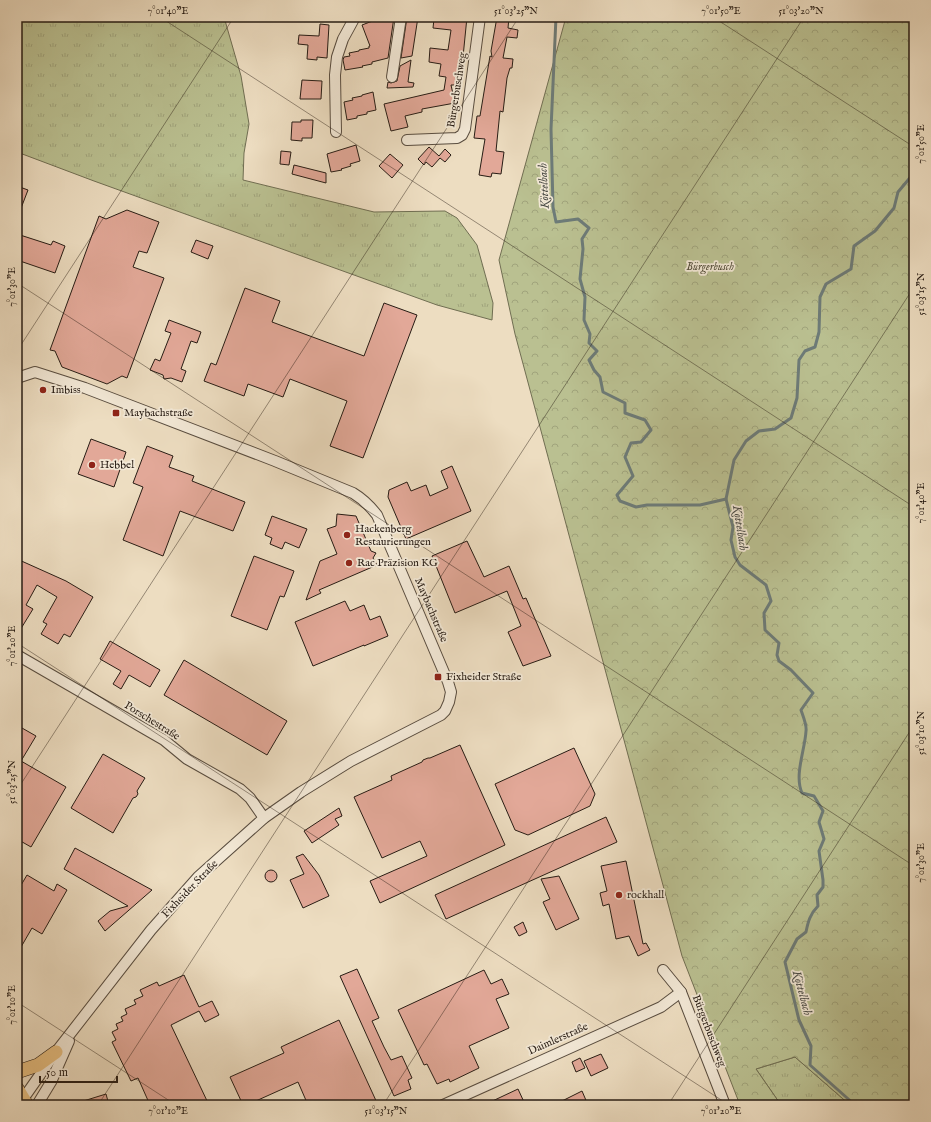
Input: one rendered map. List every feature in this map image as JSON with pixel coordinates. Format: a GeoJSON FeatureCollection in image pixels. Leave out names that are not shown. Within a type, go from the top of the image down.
{"type":"FeatureCollection","features":[{"type":"Feature","properties":{"kind":"main road"},"geometry":{"type":"LineString","coordinates":[[17,1072],[38,1065],[56,1052]]}},
{"type":"Feature","properties":{"kind":"street"},"geometry":{"type":"LineString","coordinates":[[336,132],[335,75],[337,57],[343,39],[355,17]]}},
{"type":"Feature","properties":{"kind":"street"},"geometry":{"type":"LineString","coordinates":[[392,77],[400,17]]}},
{"type":"Feature","properties":{"kind":"street","name":"Bürgerbuschweg"},"geometry":{"type":"LineString","coordinates":[[406,140],[457,138],[462,135],[465,129],[480,17]]}},
{"type":"Feature","properties":{"kind":"street","name":"Maybachstraße"},"geometry":{"type":"LineString","coordinates":[[17,378],[35,372],[85,388],[275,461],[353,493],[361,498],[378,515],[448,682],[450,692],[449,702]]}},
{"type":"Feature","properties":{"kind":"street","name":"Porschestraße"},"geometry":{"type":"LineString","coordinates":[[17,655],[164,740],[187,759],[240,789],[250,798],[264,818]]}},
{"type":"Feature","properties":{"kind":"street","name":"Fixheider Straße"},"geometry":{"type":"LineString","coordinates":[[22,1099],[75,1026],[151,930],[198,877],[264,818],[301,792],[351,761],[441,715],[445,712],[449,702]]}},
{"type":"Feature","properties":{"kind":"street","name":"Bürgerbuschweg"},"geometry":{"type":"LineString","coordinates":[[663,970],[681,992],[725,1105]]}},
{"type":"Feature","properties":{"kind":"street","name":"Daimlerstraße"},"geometry":{"type":"LineString","coordinates":[[443,1105],[661,1007],[681,992]]}},
{"type":"Feature","properties":{"kind":"street","name":"Fixheider Straße"},"geometry":{"type":"LineString","coordinates":[[37,1105],[51,1082],[75,1026]]}},
{"type":"Feature","properties":{"kind":"green space"},"geometry":{"type":"Polygon","coordinates":[[[17,17],[224,17],[241,76],[249,124],[244,153],[243,180],[374,212],[445,211],[457,218],[477,245],[493,303],[492,320],[437,305],[17,152],[17,17]]]}},
{"type":"Feature","properties":{"kind":"green space","name":"Bürgerbusch"},"geometry":{"type":"Polygon","coordinates":[[[566,17],[914,17],[914,1105],[850,1105],[795,1057],[756,1069],[781,1105],[740,1105],[682,956],[515,334],[499,260],[566,17]]]}},
{"type":"Feature","properties":{"kind":"green space"},"geometry":{"type":"Polygon","coordinates":[[[795,1057],[850,1105],[781,1105],[756,1069],[795,1057]]]}},
{"type":"Feature","properties":{"kind":"building"},"geometry":{"type":"Polygon","coordinates":[[[383,17],[394,17],[388,58],[372,62],[372,64],[362,66],[363,67],[345,70],[343,60],[344,57],[350,56],[349,53],[369,48],[370,46],[362,25],[383,17]]]}},
{"type":"Feature","properties":{"kind":"building"},"geometry":{"type":"Polygon","coordinates":[[[407,17],[418,17],[412,56],[401,58],[407,17]]]}},
{"type":"Feature","properties":{"kind":"building"},"geometry":{"type":"Polygon","coordinates":[[[451,17],[467,17],[463,57],[460,56],[456,85],[451,85],[455,103],[422,109],[422,112],[405,116],[408,127],[391,131],[384,104],[444,90],[446,77],[439,76],[441,64],[429,62],[430,48],[448,50],[451,30],[433,28],[434,19],[451,21],[451,17]]]}},
{"type":"Feature","properties":{"kind":"building"},"geometry":{"type":"Polygon","coordinates":[[[497,17],[509,17],[508,28],[518,30],[517,38],[507,37],[503,58],[513,59],[512,68],[510,68],[507,78],[503,112],[500,111],[496,151],[504,152],[501,174],[492,173],[491,177],[479,175],[485,139],[474,138],[477,116],[480,116],[490,56],[492,57],[491,51],[497,17]]]}},
{"type":"Feature","properties":{"kind":"building"},"geometry":{"type":"Polygon","coordinates":[[[320,24],[329,25],[327,58],[317,57],[317,60],[307,59],[308,45],[298,44],[299,35],[319,36],[320,24]]]}},
{"type":"Feature","properties":{"kind":"building"},"geometry":{"type":"Polygon","coordinates":[[[411,60],[408,82],[414,83],[413,87],[387,88],[388,82],[391,83],[397,81],[400,66],[411,60]]]}},
{"type":"Feature","properties":{"kind":"building"},"geometry":{"type":"Polygon","coordinates":[[[302,80],[322,81],[321,99],[300,99],[302,80]]]}},
{"type":"Feature","properties":{"kind":"building"},"geometry":{"type":"Polygon","coordinates":[[[373,92],[376,110],[357,116],[357,118],[347,120],[344,102],[373,92]]]}},
{"type":"Feature","properties":{"kind":"building"},"geometry":{"type":"Polygon","coordinates":[[[301,120],[313,120],[312,138],[302,138],[302,141],[291,140],[292,122],[301,122],[301,120]]]}},
{"type":"Feature","properties":{"kind":"building"},"geometry":{"type":"Polygon","coordinates":[[[356,145],[360,161],[350,164],[351,166],[341,169],[342,170],[331,172],[327,154],[356,145]]]}},
{"type":"Feature","properties":{"kind":"building"},"geometry":{"type":"Polygon","coordinates":[[[429,147],[439,156],[445,149],[451,155],[445,162],[440,158],[432,167],[426,162],[424,165],[418,159],[429,147]]]}},
{"type":"Feature","properties":{"kind":"building"},"geometry":{"type":"Polygon","coordinates":[[[281,151],[291,152],[289,165],[280,164],[281,151]]]}},
{"type":"Feature","properties":{"kind":"building"},"geometry":{"type":"Polygon","coordinates":[[[390,154],[403,165],[392,178],[379,166],[390,154]]]}},
{"type":"Feature","properties":{"kind":"building"},"geometry":{"type":"Polygon","coordinates":[[[294,165],[326,173],[326,183],[292,174],[294,165]]]}},
{"type":"Feature","properties":{"kind":"building"},"geometry":{"type":"Polygon","coordinates":[[[17,186],[28,190],[18,216],[17,216],[17,186]]]}},
{"type":"Feature","properties":{"kind":"building"},"geometry":{"type":"Polygon","coordinates":[[[127,210],[159,222],[147,253],[139,251],[133,267],[164,278],[127,378],[122,376],[107,384],[62,367],[55,351],[50,350],[99,216],[106,219],[127,210]]]}},
{"type":"Feature","properties":{"kind":"building"},"geometry":{"type":"Polygon","coordinates":[[[17,234],[51,245],[53,241],[65,246],[55,273],[17,260],[17,234]]]}},
{"type":"Feature","properties":{"kind":"building"},"geometry":{"type":"Polygon","coordinates":[[[196,240],[213,246],[208,259],[191,252],[196,240]]]}},
{"type":"Feature","properties":{"kind":"building"},"geometry":{"type":"Polygon","coordinates":[[[245,288],[280,301],[272,322],[364,356],[384,303],[417,315],[363,458],[330,446],[347,401],[290,379],[283,397],[248,384],[244,396],[204,381],[211,363],[216,365],[245,288]]]}},
{"type":"Feature","properties":{"kind":"building"},"geometry":{"type":"Polygon","coordinates":[[[169,320],[201,332],[197,343],[191,341],[181,369],[186,371],[182,382],[171,378],[164,379],[163,375],[150,370],[155,359],[160,361],[171,333],[165,331],[169,320]]]}},
{"type":"Feature","properties":{"kind":"building"},"geometry":{"type":"Polygon","coordinates":[[[91,439],[126,452],[114,487],[78,474],[91,439]]]}},
{"type":"Feature","properties":{"kind":"building"},"geometry":{"type":"Polygon","coordinates":[[[147,446],[173,456],[169,467],[194,476],[192,481],[245,502],[233,531],[180,511],[163,556],[123,540],[143,487],[133,483],[147,446]]]}},
{"type":"Feature","properties":{"kind":"building"},"geometry":{"type":"Polygon","coordinates":[[[452,466],[471,511],[406,539],[388,497],[389,490],[407,482],[411,491],[426,485],[430,496],[448,488],[441,471],[452,466]]]}},
{"type":"Feature","properties":{"kind":"building"},"geometry":{"type":"Polygon","coordinates":[[[337,514],[356,516],[371,551],[376,553],[373,558],[377,565],[319,590],[321,593],[306,600],[320,561],[337,554],[327,529],[336,526],[337,514]]]}},
{"type":"Feature","properties":{"kind":"building"},"geometry":{"type":"Polygon","coordinates":[[[272,516],[307,529],[299,548],[285,542],[282,549],[270,544],[272,538],[265,535],[272,516]]]}},
{"type":"Feature","properties":{"kind":"building"},"geometry":{"type":"Polygon","coordinates":[[[467,541],[484,577],[509,566],[523,599],[526,598],[551,656],[523,666],[508,632],[521,626],[507,591],[455,613],[432,556],[467,541]]]}},
{"type":"Feature","properties":{"kind":"building"},"geometry":{"type":"Polygon","coordinates":[[[254,556],[294,571],[284,597],[280,596],[267,630],[231,616],[254,556]]]}},
{"type":"Feature","properties":{"kind":"building"},"geometry":{"type":"Polygon","coordinates":[[[17,559],[66,581],[93,597],[70,637],[64,634],[58,644],[41,634],[47,624],[43,622],[57,597],[37,585],[26,605],[33,609],[17,635],[17,559]]]}},
{"type":"Feature","properties":{"kind":"building"},"geometry":{"type":"Polygon","coordinates":[[[345,601],[350,611],[364,605],[370,620],[380,616],[388,636],[313,666],[295,622],[345,601]]]}},
{"type":"Feature","properties":{"kind":"building"},"geometry":{"type":"Polygon","coordinates":[[[110,641],[160,670],[150,687],[129,675],[121,689],[113,684],[121,671],[100,659],[110,641]]]}},
{"type":"Feature","properties":{"kind":"building"},"geometry":{"type":"Polygon","coordinates":[[[184,660],[287,721],[267,755],[164,695],[184,660]]]}},
{"type":"Feature","properties":{"kind":"building"},"geometry":{"type":"Polygon","coordinates":[[[22,728],[36,736],[21,761],[66,787],[31,847],[17,839],[17,737],[22,728]]]}},
{"type":"Feature","properties":{"kind":"building"},"geometry":{"type":"Polygon","coordinates":[[[460,745],[505,845],[380,903],[370,881],[427,856],[420,841],[382,858],[354,797],[392,780],[391,776],[422,762],[423,760],[460,745]]]}},
{"type":"Feature","properties":{"kind":"building"},"geometry":{"type":"Polygon","coordinates":[[[574,748],[595,794],[590,806],[528,835],[515,830],[495,784],[574,748]]]}},
{"type":"Feature","properties":{"kind":"building"},"geometry":{"type":"Polygon","coordinates":[[[103,754],[145,778],[137,791],[138,794],[133,798],[113,833],[71,808],[103,754]]]}},
{"type":"Feature","properties":{"kind":"building"},"geometry":{"type":"Polygon","coordinates":[[[339,808],[342,816],[335,819],[339,825],[312,843],[304,831],[339,808]]]}},
{"type":"Feature","properties":{"kind":"building"},"geometry":{"type":"Polygon","coordinates":[[[606,817],[617,842],[446,919],[435,895],[606,817]]]}},
{"type":"Feature","properties":{"kind":"building"},"geometry":{"type":"Polygon","coordinates":[[[75,848],[152,890],[105,931],[98,921],[110,911],[128,906],[64,869],[75,848]]]}},
{"type":"Feature","properties":{"kind":"building"},"geometry":{"type":"Polygon","coordinates":[[[303,854],[319,875],[329,896],[303,908],[290,880],[304,874],[296,857],[303,854]]]}},
{"type":"Feature","properties":{"kind":"building"},"geometry":{"type":"Polygon","coordinates":[[[626,861],[643,944],[646,943],[650,950],[638,956],[629,936],[616,939],[609,904],[603,906],[600,893],[607,891],[601,866],[626,861]]]}},
{"type":"Feature","properties":{"kind":"building"},"geometry":{"type":"Polygon","coordinates":[[[269,870],[273,870],[277,876],[273,882],[269,882],[265,878],[265,874],[269,870]]]}},
{"type":"Feature","properties":{"kind":"building"},"geometry":{"type":"Polygon","coordinates":[[[27,875],[54,891],[57,884],[67,890],[42,934],[32,928],[17,954],[17,892],[27,875]]]}},
{"type":"Feature","properties":{"kind":"building"},"geometry":{"type":"Polygon","coordinates":[[[559,876],[579,919],[556,930],[543,902],[550,899],[541,879],[559,876]]]}},
{"type":"Feature","properties":{"kind":"building"},"geometry":{"type":"Polygon","coordinates":[[[523,922],[527,932],[519,936],[514,927],[523,922]]]}},
{"type":"Feature","properties":{"kind":"building"},"geometry":{"type":"Polygon","coordinates":[[[357,969],[379,1018],[372,1021],[384,1047],[391,1060],[402,1056],[412,1078],[408,1080],[411,1089],[394,1096],[340,976],[357,969]]]}},
{"type":"Feature","properties":{"kind":"building"},"geometry":{"type":"Polygon","coordinates":[[[484,970],[491,984],[502,979],[509,994],[496,999],[509,1028],[469,1046],[479,1068],[450,1082],[449,1079],[437,1084],[427,1064],[424,1065],[398,1010],[484,970]]]}},
{"type":"Feature","properties":{"kind":"building"},"geometry":{"type":"Polygon","coordinates":[[[184,975],[199,1007],[212,1001],[219,1015],[205,1022],[199,1011],[171,1025],[209,1105],[150,1105],[138,1078],[131,1081],[112,1042],[116,1040],[112,1032],[118,1029],[116,1024],[123,1021],[121,1017],[127,1014],[125,1009],[136,1004],[134,1000],[143,996],[140,990],[157,982],[159,986],[184,975]]]}},
{"type":"Feature","properties":{"kind":"building"},"geometry":{"type":"Polygon","coordinates":[[[339,1020],[378,1105],[308,1105],[298,1082],[247,1105],[243,1105],[230,1077],[284,1053],[281,1047],[339,1020]]]}},
{"type":"Feature","properties":{"kind":"building"},"geometry":{"type":"Polygon","coordinates":[[[601,1054],[608,1068],[591,1076],[584,1061],[601,1054]]]}},
{"type":"Feature","properties":{"kind":"building"},"geometry":{"type":"Polygon","coordinates":[[[580,1058],[585,1068],[576,1072],[572,1062],[580,1058]]]}},
{"type":"Feature","properties":{"kind":"building"},"geometry":{"type":"Polygon","coordinates":[[[518,1089],[524,1102],[517,1105],[484,1105],[518,1089]]]}},
{"type":"Feature","properties":{"kind":"building"},"geometry":{"type":"Polygon","coordinates":[[[582,1091],[588,1105],[554,1105],[582,1091]]]}},
{"type":"Feature","properties":{"kind":"building"},"geometry":{"type":"Polygon","coordinates":[[[106,1094],[109,1105],[77,1105],[77,1103],[106,1094]]]}},
{"type":"Feature","properties":{"kind":"waterway","name":"Köttelbach"},"geometry":{"type":"LineString","coordinates":[[556,17],[551,129],[553,207],[556,222],[578,219],[589,228],[582,239],[583,249],[580,279],[585,297],[584,320],[590,334],[589,343],[597,351],[589,360],[594,370],[600,377],[603,392],[625,403],[625,413],[645,420],[651,430],[641,442],[631,443],[625,457],[633,476],[617,495],[620,501],[636,507],[647,505],[700,505],[726,499],[733,527],[731,540],[735,557],[740,565],[766,585],[771,601],[764,613],[765,630],[779,643],[777,655],[779,661],[791,670],[813,693],[801,710],[805,720],[806,729],[799,778],[802,793],[814,796],[823,811],[819,822],[824,839],[819,851],[823,887],[817,895],[818,906],[810,918],[806,932],[797,939],[785,962],[799,1020],[811,1046],[810,1065],[855,1105]]}},
{"type":"Feature","properties":{"kind":"waterway"},"geometry":{"type":"LineString","coordinates":[[726,499],[734,460],[746,441],[759,431],[775,429],[791,418],[797,398],[799,360],[805,351],[815,347],[819,332],[820,297],[826,284],[851,269],[854,246],[875,231],[894,208],[898,192],[914,173]]}},
{"type":"Feature","properties":{"kind":"place","name":"Imbiss"},"geometry":{"type":"Point","coordinates":[43,390]}},
{"type":"Feature","properties":{"kind":"place","name":"Maybachstraße"},"geometry":{"type":"Point","coordinates":[116,413]}},
{"type":"Feature","properties":{"kind":"place","name":"Hebbel"},"geometry":{"type":"Point","coordinates":[92,465]}},
{"type":"Feature","properties":{"kind":"place","name":"Hackenberg Restaurierungen"},"geometry":{"type":"Point","coordinates":[347,535]}},
{"type":"Feature","properties":{"kind":"place","name":"Rac Präzision KG"},"geometry":{"type":"Point","coordinates":[349,563]}},
{"type":"Feature","properties":{"kind":"place","name":"Fixheider Straße"},"geometry":{"type":"Point","coordinates":[438,677]}},
{"type":"Feature","properties":{"kind":"place","name":"rockhall"},"geometry":{"type":"Point","coordinates":[619,895]}}]}
